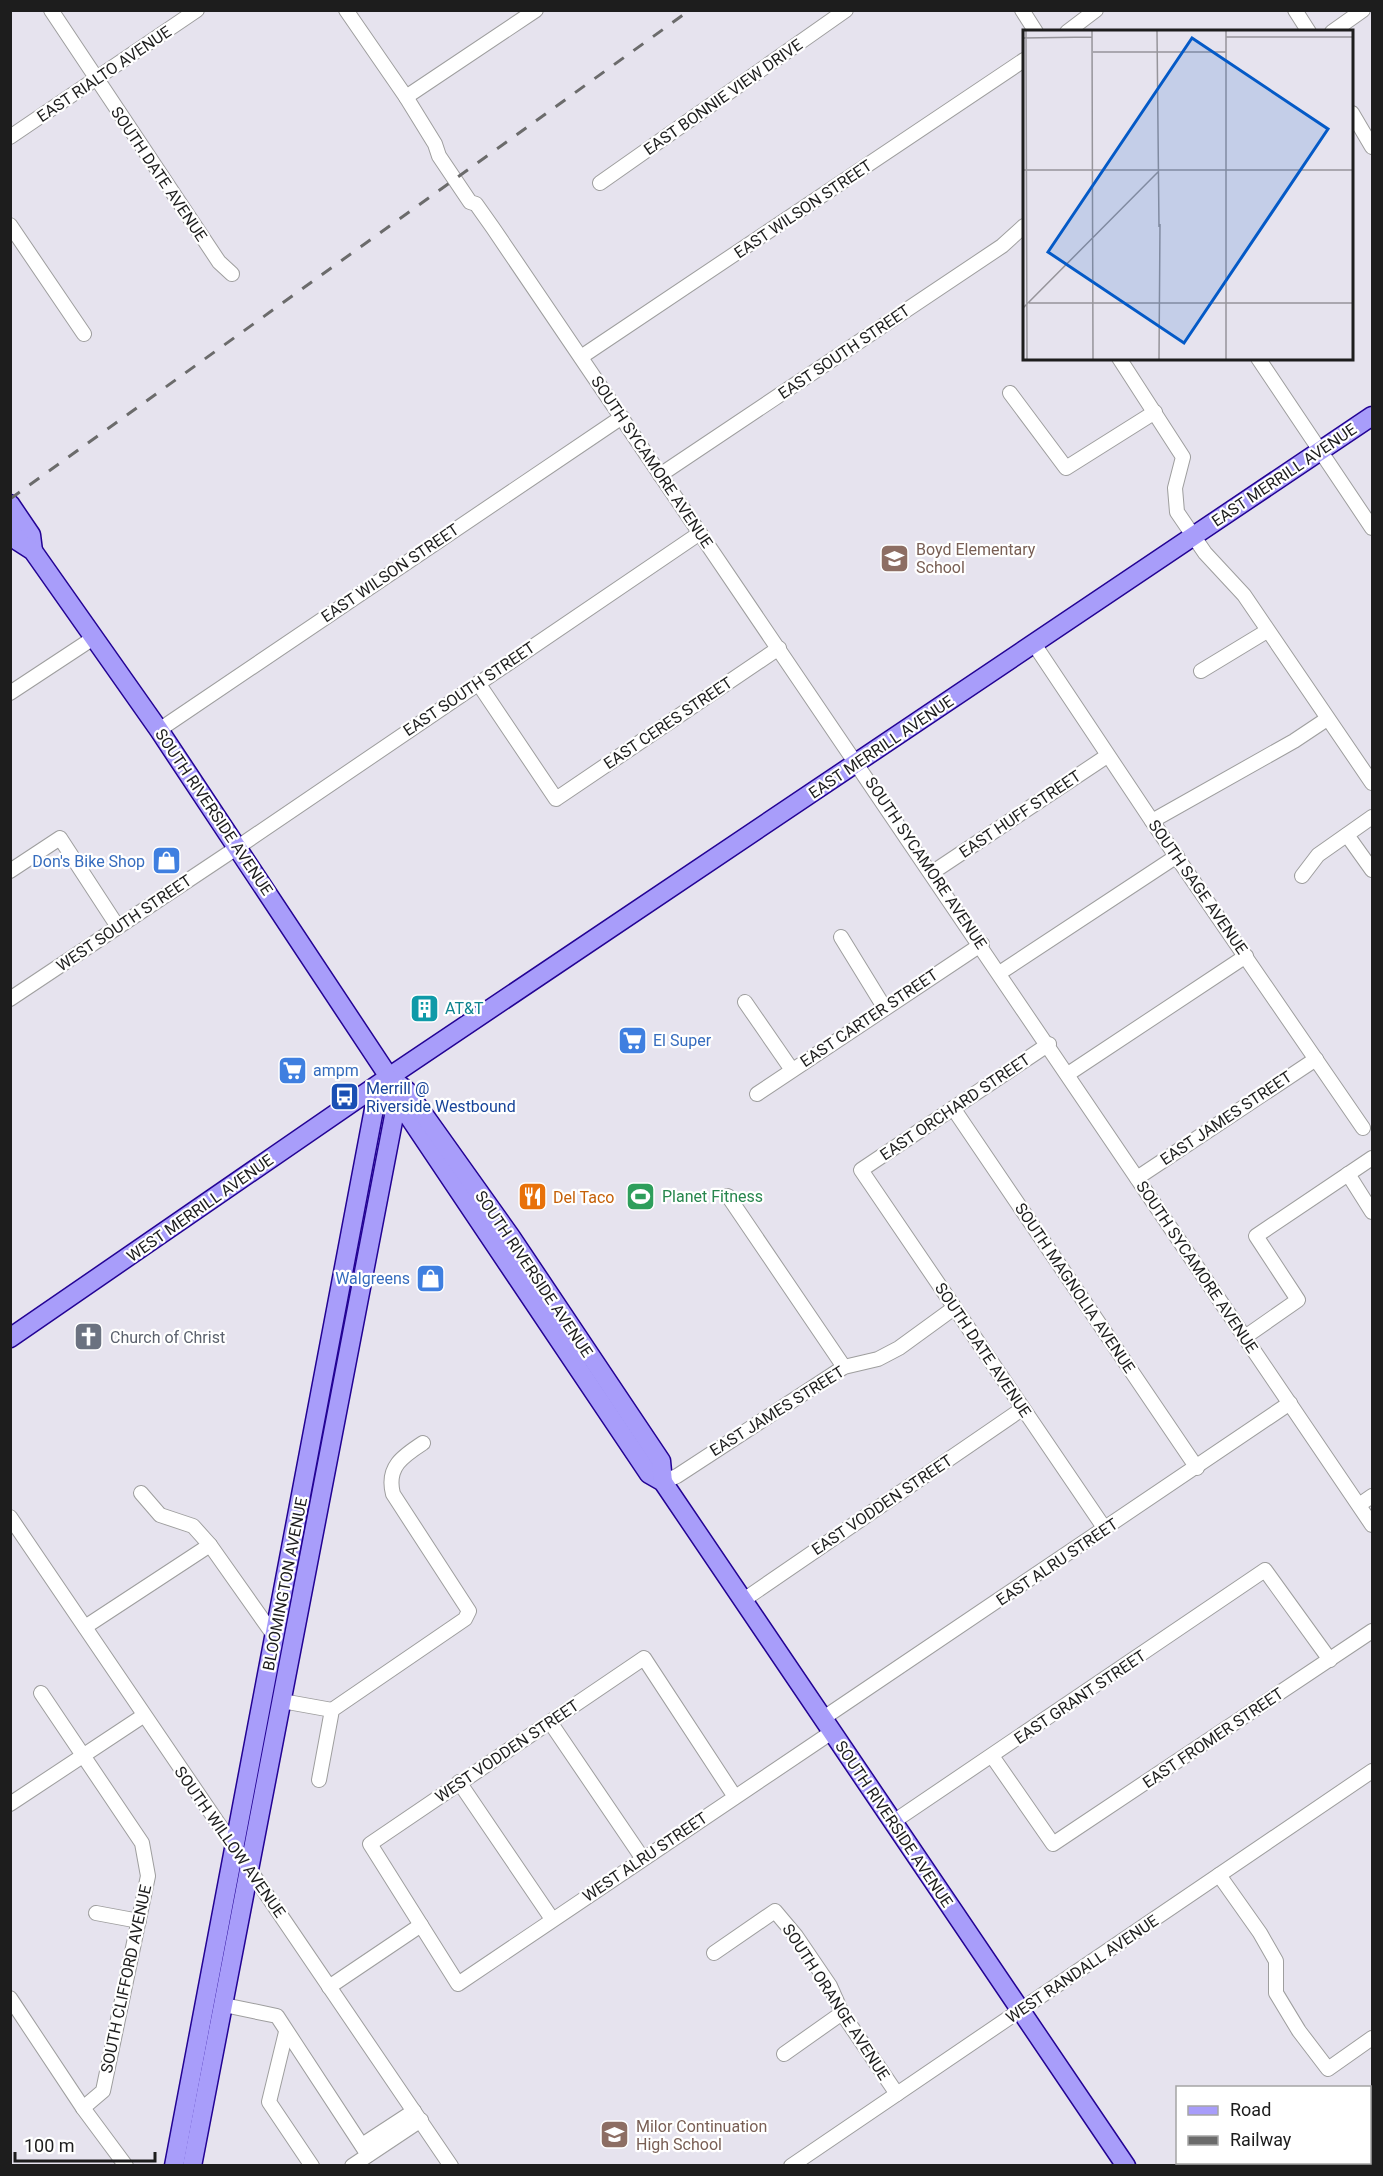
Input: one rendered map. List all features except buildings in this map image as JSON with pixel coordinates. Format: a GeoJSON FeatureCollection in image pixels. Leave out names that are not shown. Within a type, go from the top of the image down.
{"type":"FeatureCollection","features":[{"type":"Feature","properties":{"kind":"main road","name":"EAST MERRILL AVENUE"},"geometry":{"type":"LineString","coordinates":[[389,1077],[1372,416]]}},
{"type":"Feature","properties":{"kind":"main road","name":"SOUTH RIVERSIDE AVENUE"},"geometry":{"type":"LineString","coordinates":[[10,504],[31,535],[33,550]]}},
{"type":"Feature","properties":{"kind":"main road","name":"SOUTH RIVERSIDE AVENUE"},"geometry":{"type":"LineString","coordinates":[[10,530],[19,542],[33,550],[159,730],[389,1077],[397,1099],[416,1128],[649,1474],[663,1482],[1126,2166]]}},
{"type":"Feature","properties":{"kind":"main road","name":"SOUTH RIVERSIDE AVENUE"},"geometry":{"type":"LineString","coordinates":[[389,1077],[407,1091],[511,1237],[661,1461],[663,1482]]}},
{"type":"Feature","properties":{"kind":"main road","name":"BLOOMINGTON AVENUE"},"geometry":{"type":"LineString","coordinates":[[192,2166],[251,1870],[388,1150],[394,1116],[389,1077]]}},
{"type":"Feature","properties":{"kind":"main road","name":"BLOOMINGTON AVENUE"},"geometry":{"type":"LineString","coordinates":[[174,2166],[374,1109],[389,1077]]}},
{"type":"Feature","properties":{"kind":"main road","name":"WEST MERRILL AVENUE"},"geometry":{"type":"LineString","coordinates":[[10,1338],[389,1077]]}},
{"type":"Feature","properties":{"kind":"main road"},"geometry":{"type":"LineString","coordinates":[[388,1150],[404,1130],[416,1128]]}},
{"type":"Feature","properties":{"kind":"street","name":"SOUTH DATE AVENUE"},"geometry":{"type":"LineString","coordinates":[[51,10],[219,262],[232,274]]}},
{"type":"Feature","properties":{"kind":"street","name":"EAST RIALTO AVENUE"},"geometry":{"type":"LineString","coordinates":[[10,137],[197,10]]}},
{"type":"Feature","properties":{"kind":"street","name":"SOUTH SYCAMORE AVENUE"},"geometry":{"type":"LineString","coordinates":[[346,10],[406,97],[435,144],[439,156],[470,202],[476,204],[933,872],[1372,1525]]}},
{"type":"Feature","properties":{"kind":"street"},"geometry":{"type":"LineString","coordinates":[[406,97],[521,15],[536,10]]}},
{"type":"Feature","properties":{"kind":"street","name":"EAST BONNIE VIEW DRIVE"},"geometry":{"type":"LineString","coordinates":[[600,183],[846,10]]}},
{"type":"Feature","properties":{"kind":"street"},"geometry":{"type":"LineString","coordinates":[[1022,10],[1035,30]]}},
{"type":"Feature","properties":{"kind":"street"},"geometry":{"type":"LineString","coordinates":[[1070,30],[1096,10]]}},
{"type":"Feature","properties":{"kind":"street"},"geometry":{"type":"LineString","coordinates":[[1295,10],[1309,30]]}},
{"type":"Feature","properties":{"kind":"street"},"geometry":{"type":"LineString","coordinates":[[1335,30],[1363,10]]}},
{"type":"Feature","properties":{"kind":"street","name":"EAST WILSON STREET"},"geometry":{"type":"LineString","coordinates":[[581,357],[1023,61]]}},
{"type":"Feature","properties":{"kind":"street"},"geometry":{"type":"LineString","coordinates":[[1353,115],[1372,147]]}},
{"type":"Feature","properties":{"kind":"street"},"geometry":{"type":"LineString","coordinates":[[10,225],[84,334]]}},
{"type":"Feature","properties":{"kind":"street","name":"EAST SOUTH STREET"},"geometry":{"type":"LineString","coordinates":[[660,475],[1002,246],[1023,227]]}},
{"type":"Feature","properties":{"kind":"street"},"geometry":{"type":"LineString","coordinates":[[1120,360],[1184,457],[1175,488],[1177,512],[1205,553],[1244,595],[1372,783]]}},
{"type":"Feature","properties":{"kind":"street"},"geometry":{"type":"LineString","coordinates":[[1259,360],[1372,528]]}},
{"type":"Feature","properties":{"kind":"street"},"geometry":{"type":"LineString","coordinates":[[1010,393],[1066,468],[1155,412]]}},
{"type":"Feature","properties":{"kind":"street","name":"EAST WILSON STREET"},"geometry":{"type":"LineString","coordinates":[[159,730],[621,417]]}},
{"type":"Feature","properties":{"kind":"street","name":"EAST SOUTH STREET"},"geometry":{"type":"LineString","coordinates":[[238,847],[700,532]]}},
{"type":"Feature","properties":{"kind":"street"},"geometry":{"type":"LineString","coordinates":[[1201,670],[1267,631]]}},
{"type":"Feature","properties":{"kind":"street"},"geometry":{"type":"LineString","coordinates":[[10,693],[94,637]]}},
{"type":"Feature","properties":{"kind":"street","name":"SOUTH SAGE AVENUE"},"geometry":{"type":"LineString","coordinates":[[1034,644],[1107,756],[1363,1128]]}},
{"type":"Feature","properties":{"kind":"street","name":"EAST CERES STREET"},"geometry":{"type":"LineString","coordinates":[[478,683],[556,799],[779,648]]}},
{"type":"Feature","properties":{"kind":"street"},"geometry":{"type":"LineString","coordinates":[[1152,821],[1294,741],[1327,719]]}},
{"type":"Feature","properties":{"kind":"street","name":"EAST HUFF STREET"},"geometry":{"type":"LineString","coordinates":[[933,872],[1107,756]]}},
{"type":"Feature","properties":{"kind":"street"},"geometry":{"type":"LineString","coordinates":[[1302,876],[1318,855],[1372,817]]}},
{"type":"Feature","properties":{"kind":"street"},"geometry":{"type":"LineString","coordinates":[[1347,835],[1372,870]]}},
{"type":"Feature","properties":{"kind":"street"},"geometry":{"type":"LineString","coordinates":[[10,871],[60,838],[118,927]]}},
{"type":"Feature","properties":{"kind":"street","name":"WEST SOUTH STREET"},"geometry":{"type":"LineString","coordinates":[[10,999],[238,847]]}},
{"type":"Feature","properties":{"kind":"street"},"geometry":{"type":"LineString","coordinates":[[1001,972],[1177,856]]}},
{"type":"Feature","properties":{"kind":"street"},"geometry":{"type":"LineString","coordinates":[[841,937],[884,1007]]}},
{"type":"Feature","properties":{"kind":"street","name":"EAST CARTER STREET"},"geometry":{"type":"LineString","coordinates":[[757,1094],[884,1007],[982,944]]}},
{"type":"Feature","properties":{"kind":"street"},"geometry":{"type":"LineString","coordinates":[[1068,1074],[1246,956]]}},
{"type":"Feature","properties":{"kind":"street"},"geometry":{"type":"LineString","coordinates":[[745,1002],[792,1070]]}},
{"type":"Feature","properties":{"kind":"street","name":"EAST ORCHARD STREET"},"geometry":{"type":"LineString","coordinates":[[861,1170],[1048,1044]]}},
{"type":"Feature","properties":{"kind":"street","name":"EAST JAMES STREET"},"geometry":{"type":"LineString","coordinates":[[1137,1178],[1316,1059]]}},
{"type":"Feature","properties":{"kind":"street","name":"SOUTH MAGNOLIA AVENUE"},"geometry":{"type":"LineString","coordinates":[[953,1108],[1197,1468]]}},
{"type":"Feature","properties":{"kind":"street"},"geometry":{"type":"LineString","coordinates":[[1245,1337],[1298,1300],[1256,1236],[1372,1158]]}},
{"type":"Feature","properties":{"kind":"street","name":"SOUTH DATE AVENUE"},"geometry":{"type":"LineString","coordinates":[[861,1170],[1105,1529]]}},
{"type":"Feature","properties":{"kind":"street"},"geometry":{"type":"LineString","coordinates":[[1348,1174],[1372,1212]]}},
{"type":"Feature","properties":{"kind":"street"},"geometry":{"type":"LineString","coordinates":[[728,1196],[844,1367]]}},
{"type":"Feature","properties":{"kind":"street","name":"EAST JAMES STREET"},"geometry":{"type":"LineString","coordinates":[[663,1482],[678,1475],[844,1367],[878,1359],[899,1348],[954,1308]]}},
{"type":"Feature","properties":{"kind":"street","name":"EAST ALRU STREET"},"geometry":{"type":"LineString","coordinates":[[827,1726],[1105,1529],[1290,1403]]}},
{"type":"Feature","properties":{"kind":"street","name":"EAST VODDEN STREET"},"geometry":{"type":"LineString","coordinates":[[742,1601],[1022,1409]]}},
{"type":"Feature","properties":{"kind":"street"},"geometry":{"type":"LineString","coordinates":[[282,1701],[332,1710],[413,1657],[465,1619],[469,1611],[393,1494],[391,1487],[399,1460],[423,1443]]}},
{"type":"Feature","properties":{"kind":"street"},"geometry":{"type":"LineString","coordinates":[[141,1493],[160,1515],[193,1526],[210,1545],[275,1637]]}},
{"type":"Feature","properties":{"kind":"street"},"geometry":{"type":"LineString","coordinates":[[1359,1505],[1372,1496]]}},
{"type":"Feature","properties":{"kind":"street","name":"SOUTH WILLOW AVENUE"},"geometry":{"type":"LineString","coordinates":[[10,1517],[143,1716],[234,1845],[451,2166]]}},
{"type":"Feature","properties":{"kind":"street"},"geometry":{"type":"LineString","coordinates":[[85,1627],[210,1545]]}},
{"type":"Feature","properties":{"kind":"street","name":"EAST GRANT STREET"},"geometry":{"type":"LineString","coordinates":[[893,1822],[1265,1570],[1330,1660]]}},
{"type":"Feature","properties":{"kind":"street","name":"EAST FROMER STREET"},"geometry":{"type":"LineString","coordinates":[[993,1756],[1053,1844],[1372,1631]]}},
{"type":"Feature","properties":{"kind":"street","name":"WEST VODDEN STREET"},"geometry":{"type":"LineString","coordinates":[[421,1924],[370,1844],[644,1658],[735,1797]]}},
{"type":"Feature","properties":{"kind":"street","name":"SOUTH CLIFFORD AVENUE"},"geometry":{"type":"LineString","coordinates":[[40,1693],[142,1843],[148,1876],[102,2091],[83,2108]]}},
{"type":"Feature","properties":{"kind":"street"},"geometry":{"type":"LineString","coordinates":[[319,1780],[332,1710]]}},
{"type":"Feature","properties":{"kind":"street"},"geometry":{"type":"LineString","coordinates":[[10,1804],[143,1716]]}},
{"type":"Feature","properties":{"kind":"street"},"geometry":{"type":"LineString","coordinates":[[550,1722],[643,1859]]}},
{"type":"Feature","properties":{"kind":"street","name":"WEST ALRU STREET"},"geometry":{"type":"LineString","coordinates":[[421,1924],[458,1984],[735,1797],[827,1726]]}},
{"type":"Feature","properties":{"kind":"street","name":"WEST RANDALL AVENUE"},"geometry":{"type":"LineString","coordinates":[[791,2166],[1372,1771]]}},
{"type":"Feature","properties":{"kind":"street"},"geometry":{"type":"LineString","coordinates":[[459,1782],[552,1919]]}},
{"type":"Feature","properties":{"kind":"street"},"geometry":{"type":"LineString","coordinates":[[1219,1875],[1260,1933],[1276,1961],[1276,1993],[1299,2031],[1328,2069],[1372,2038]]}},
{"type":"Feature","properties":{"kind":"street","name":"SOUTH ORANGE AVENUE"},"geometry":{"type":"LineString","coordinates":[[714,1953],[775,1911],[796,1936],[830,1986],[842,2013],[897,2094]]}},
{"type":"Feature","properties":{"kind":"street"},"geometry":{"type":"LineString","coordinates":[[96,1913],[139,1921]]}},
{"type":"Feature","properties":{"kind":"street"},"geometry":{"type":"LineString","coordinates":[[329,1987],[421,1924]]}},
{"type":"Feature","properties":{"kind":"street"},"geometry":{"type":"LineString","coordinates":[[10,1998],[83,2108],[126,2166]]}},
{"type":"Feature","properties":{"kind":"street"},"geometry":{"type":"LineString","coordinates":[[224,2005],[276,2016],[365,2150]]}},
{"type":"Feature","properties":{"kind":"street"},"geometry":{"type":"LineString","coordinates":[[784,2054],[842,2013]]}},
{"type":"Feature","properties":{"kind":"street"},"geometry":{"type":"LineString","coordinates":[[286,2032],[269,2102],[312,2166]]}},
{"type":"Feature","properties":{"kind":"street"},"geometry":{"type":"LineString","coordinates":[[352,2166],[365,2150],[417,2116]]}},
{"type":"Feature","properties":{"kind":"railway"},"geometry":{"type":"LineString","coordinates":[[10,499],[690,10]]}},
{"type":"Feature","properties":{"kind":"place","name":"Boyd Elementary School"},"geometry":{"type":"Point","coordinates":[895,558]}},
{"type":"Feature","properties":{"kind":"place","name":"Don's Bike Shop"},"geometry":{"type":"Point","coordinates":[166,861]}},
{"type":"Feature","properties":{"kind":"place","name":"AT&T"},"geometry":{"type":"Point","coordinates":[424,1008]}},
{"type":"Feature","properties":{"kind":"place","name":"El Super"},"geometry":{"type":"Point","coordinates":[632,1040]}},
{"type":"Feature","properties":{"kind":"place","name":"ampm"},"geometry":{"type":"Point","coordinates":[292,1070]}},
{"type":"Feature","properties":{"kind":"place","name":"Merrill @ Riverside Westbound"},"geometry":{"type":"Point","coordinates":[345,1097]}},
{"type":"Feature","properties":{"kind":"place","name":"Planet Fitness"},"geometry":{"type":"Point","coordinates":[641,1196]}},
{"type":"Feature","properties":{"kind":"place","name":"Del Taco"},"geometry":{"type":"Point","coordinates":[532,1197]}},
{"type":"Feature","properties":{"kind":"place","name":"Walgreens"},"geometry":{"type":"Point","coordinates":[431,1278]}},
{"type":"Feature","properties":{"kind":"place","name":"Church of Christ"},"geometry":{"type":"Point","coordinates":[89,1337]}},
{"type":"Feature","properties":{"kind":"place","name":"Milor Continuation High School"},"geometry":{"type":"Point","coordinates":[615,2135]}}]}
